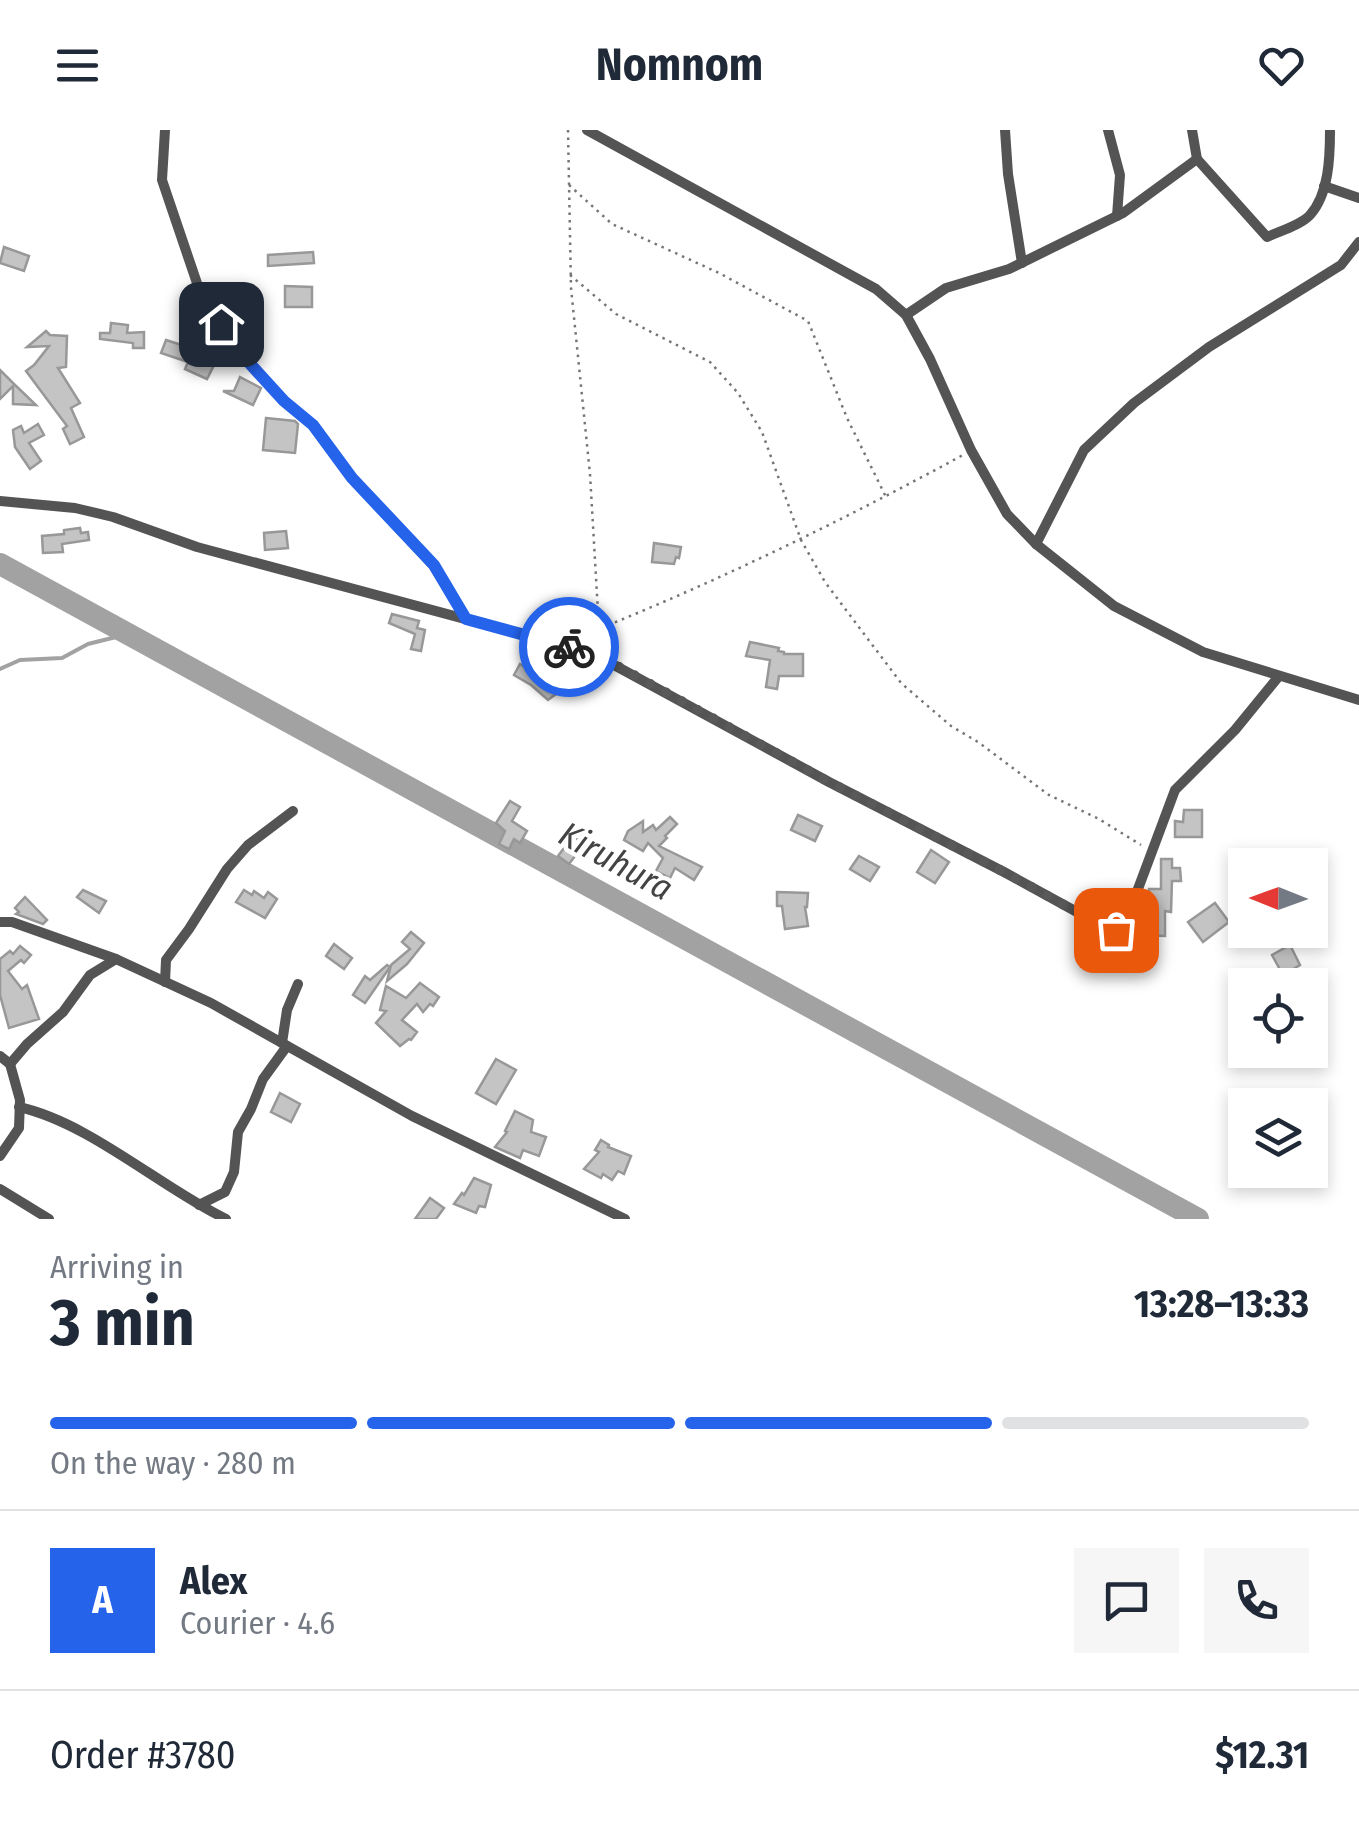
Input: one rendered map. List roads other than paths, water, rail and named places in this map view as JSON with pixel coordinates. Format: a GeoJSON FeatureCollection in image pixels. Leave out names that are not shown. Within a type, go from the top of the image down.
{"type":"FeatureCollection","features":[{"type":"Feature","properties":{"kind":"street"},"geometry":{"type":"LineString","coordinates":[[165,130],[162,180],[201,294],[241,354],[284,401],[313,425],[352,478],[434,565],[466,619]]}},
{"type":"Feature","properties":{"kind":"street"},"geometry":{"type":"LineString","coordinates":[[587,130],[876,289],[906,315],[970,450],[1007,514],[1036,544],[1114,606],[1202,652],[1359,700]]}},
{"type":"Feature","properties":{"kind":"street"},"geometry":{"type":"LineString","coordinates":[[1006,130],[1008,174],[1022,263]]}},
{"type":"Feature","properties":{"kind":"street"},"geometry":{"type":"LineString","coordinates":[[1108,130],[1120,175],[1117,216]]}},
{"type":"Feature","properties":{"kind":"street"},"geometry":{"type":"LineString","coordinates":[[1192,130],[1196,158],[1267,237],[1309,218],[1322,195],[1330,130]]}},
{"type":"Feature","properties":{"kind":"street"},"geometry":{"type":"LineString","coordinates":[[906,315],[946,288],[1009,269],[1117,216],[1196,158]]}},
{"type":"Feature","properties":{"kind":"street"},"geometry":{"type":"LineString","coordinates":[[1324,186],[1359,198]]}},
{"type":"Feature","properties":{"kind":"street"},"geometry":{"type":"LineString","coordinates":[[1036,544],[1084,450],[1134,403],[1209,347],[1340,266],[1359,242]]}},
{"type":"Feature","properties":{"kind":"street"},"geometry":{"type":"LineString","coordinates":[[0,501],[75,508],[113,517],[196,547],[592,652],[1108,929],[1116,930],[1126,921],[1175,790],[1235,730],[1279,676]]}},
{"type":"Feature","properties":{"kind":"street"},"geometry":{"type":"LineString","coordinates":[[165,982],[166,960],[228,869],[248,845],[293,810]]}},
{"type":"Feature","properties":{"kind":"street"},"geometry":{"type":"LineString","coordinates":[[0,922],[12,922],[116,959],[211,1003],[412,1116],[625,1219]]}},
{"type":"Feature","properties":{"kind":"street"},"geometry":{"type":"LineString","coordinates":[[0,1156],[18,1128],[20,1100],[5,1060],[63,1012],[90,975],[116,959]]}},
{"type":"Feature","properties":{"kind":"street"},"geometry":{"type":"LineString","coordinates":[[199,1205],[226,1192],[234,1172],[238,1132],[262,1079],[285,1045],[287,1010],[298,984]]}},
{"type":"Feature","properties":{"kind":"street"},"geometry":{"type":"LineString","coordinates":[[19,1107],[40,1112],[93,1140],[226,1219]]}},
{"type":"Feature","properties":{"kind":"street"},"geometry":{"type":"LineString","coordinates":[[0,1189],[49,1219]]}},
{"type":"Feature","properties":{"kind":"waterway","name":"Kiruhura"},"geometry":{"type":"LineString","coordinates":[[0,564],[1198,1219]]}},
{"type":"Feature","properties":{"kind":"waterway"},"geometry":{"type":"LineString","coordinates":[[0,669],[20,660],[62,658],[88,644],[128,634]]}}]}
